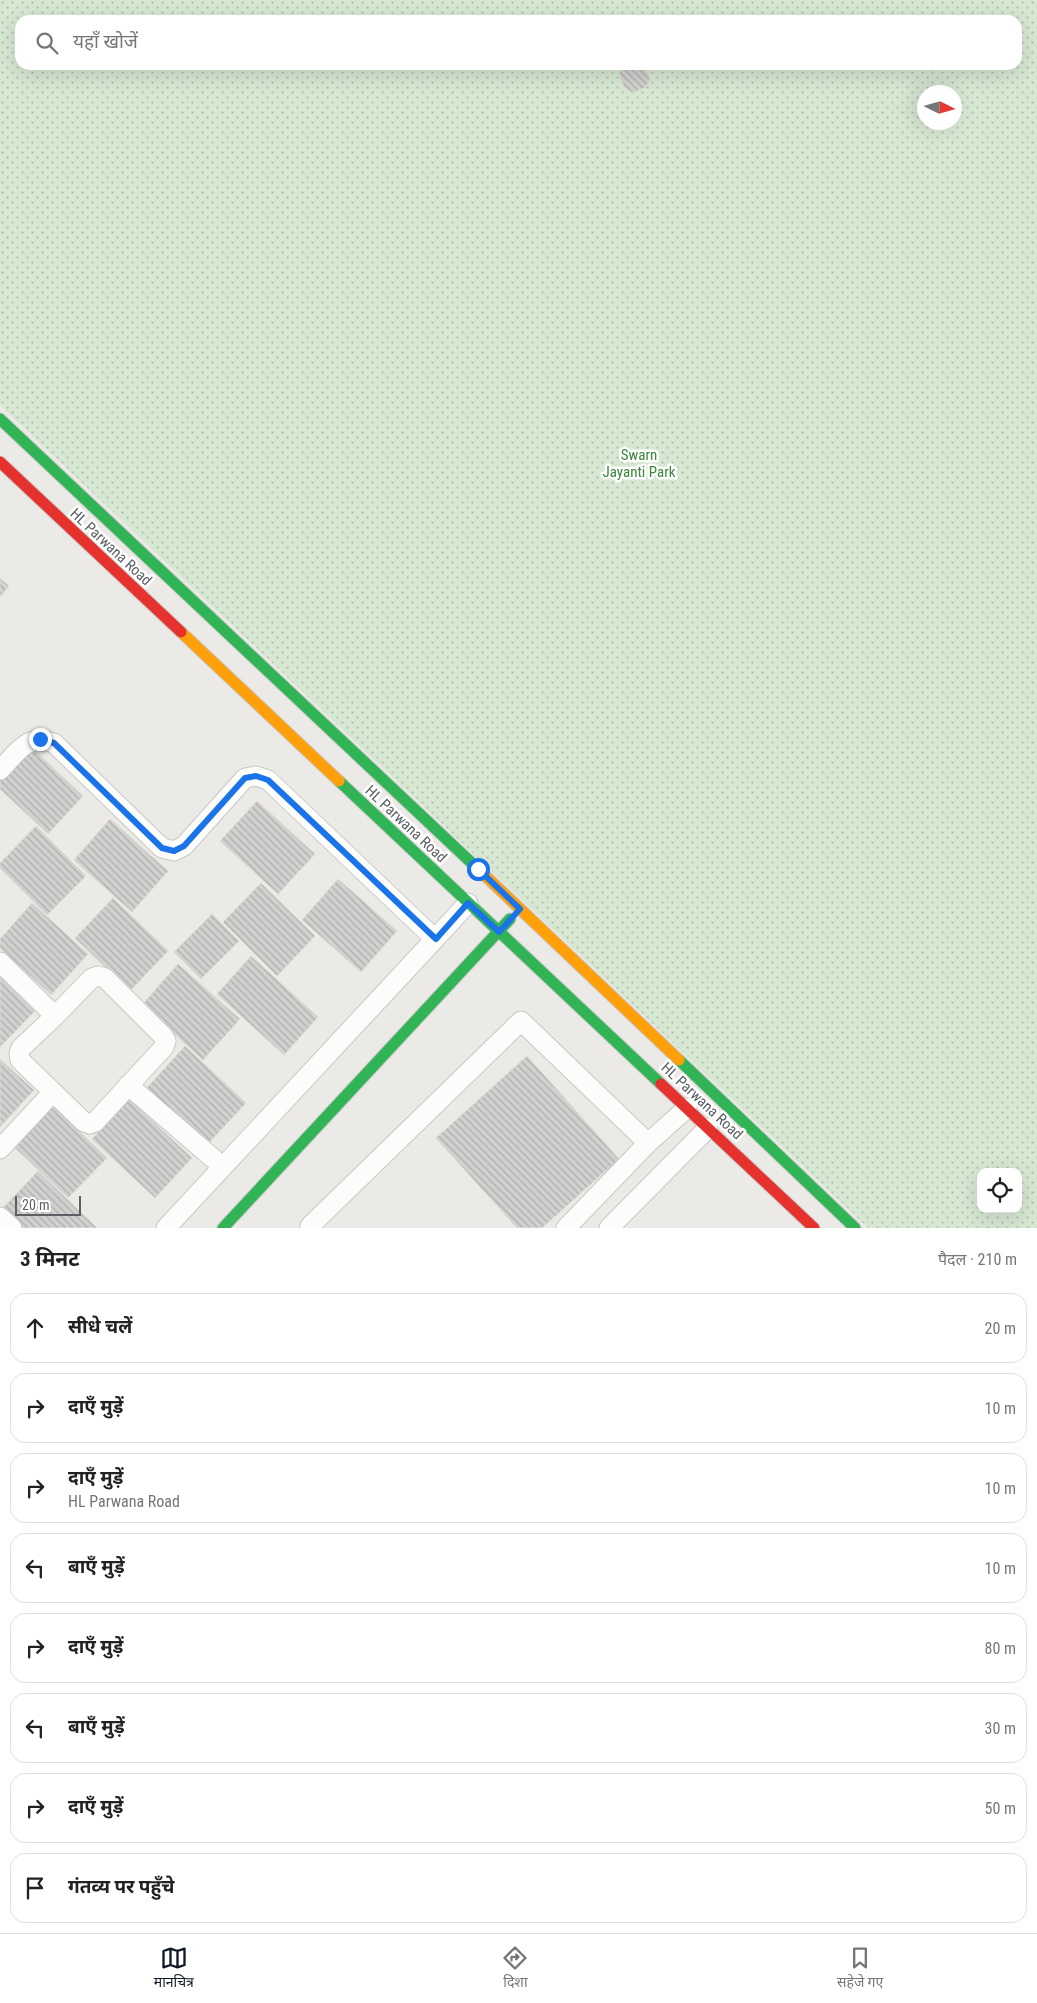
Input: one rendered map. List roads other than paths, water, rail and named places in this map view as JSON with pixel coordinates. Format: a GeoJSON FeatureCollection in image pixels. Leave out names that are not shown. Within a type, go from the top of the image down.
{"type":"FeatureCollection","features":[{"type":"Feature","properties":{"kind":"street"},"geometry":{"type":"LineString","coordinates":[[0,419],[855,1228]]}},
{"type":"Feature","properties":{"kind":"street","name":"HL Parwana Road"},"geometry":{"type":"LineString","coordinates":[[0,462],[814,1228]]}},
{"type":"Feature","properties":{"kind":"street"},"geometry":{"type":"LineString","coordinates":[[0,770],[26,743],[40,739],[54,743],[162,848],[174,851],[184,846],[245,778],[256,776],[268,780],[436,939]]}},
{"type":"Feature","properties":{"kind":"street"},"geometry":{"type":"LineString","coordinates":[[166,1228],[468,903]]}},
{"type":"Feature","properties":{"kind":"street"},"geometry":{"type":"LineString","coordinates":[[231,1225],[520,909]]}},
{"type":"Feature","properties":{"kind":"street"},"geometry":{"type":"LineString","coordinates":[[0,962],[55,1016]]}},
{"type":"Feature","properties":{"kind":"street"},"geometry":{"type":"LineString","coordinates":[[98,976],[105,978],[166,1041],[164,1047],[95,1122],[90,1124],[84,1122],[20,1060],[19,1053],[21,1048],[55,1016],[92,978],[98,976]]}},
{"type":"Feature","properties":{"kind":"street"},"geometry":{"type":"LineString","coordinates":[[311,1228],[310,1226],[521,1021],[648,1143]]}},
{"type":"Feature","properties":{"kind":"street"},"geometry":{"type":"LineString","coordinates":[[128,1085],[223,1168]]}},
{"type":"Feature","properties":{"kind":"street"},"geometry":{"type":"LineString","coordinates":[[0,1150],[53,1092]]}},
{"type":"Feature","properties":{"kind":"street"},"geometry":{"type":"LineString","coordinates":[[566,1228],[648,1143],[687,1108]]}},
{"type":"Feature","properties":{"kind":"street"},"geometry":{"type":"LineString","coordinates":[[609,1228],[708,1128]]}},
{"type":"Feature","properties":{"kind":"street"},"geometry":{"type":"LineString","coordinates":[[0,1218],[12,1228]]}},
{"type":"Feature","properties":{"kind":"park label","name":"Swarn Jayanti Park"},"geometry":{"type":"Point","coordinates":[639,464]}}]}
